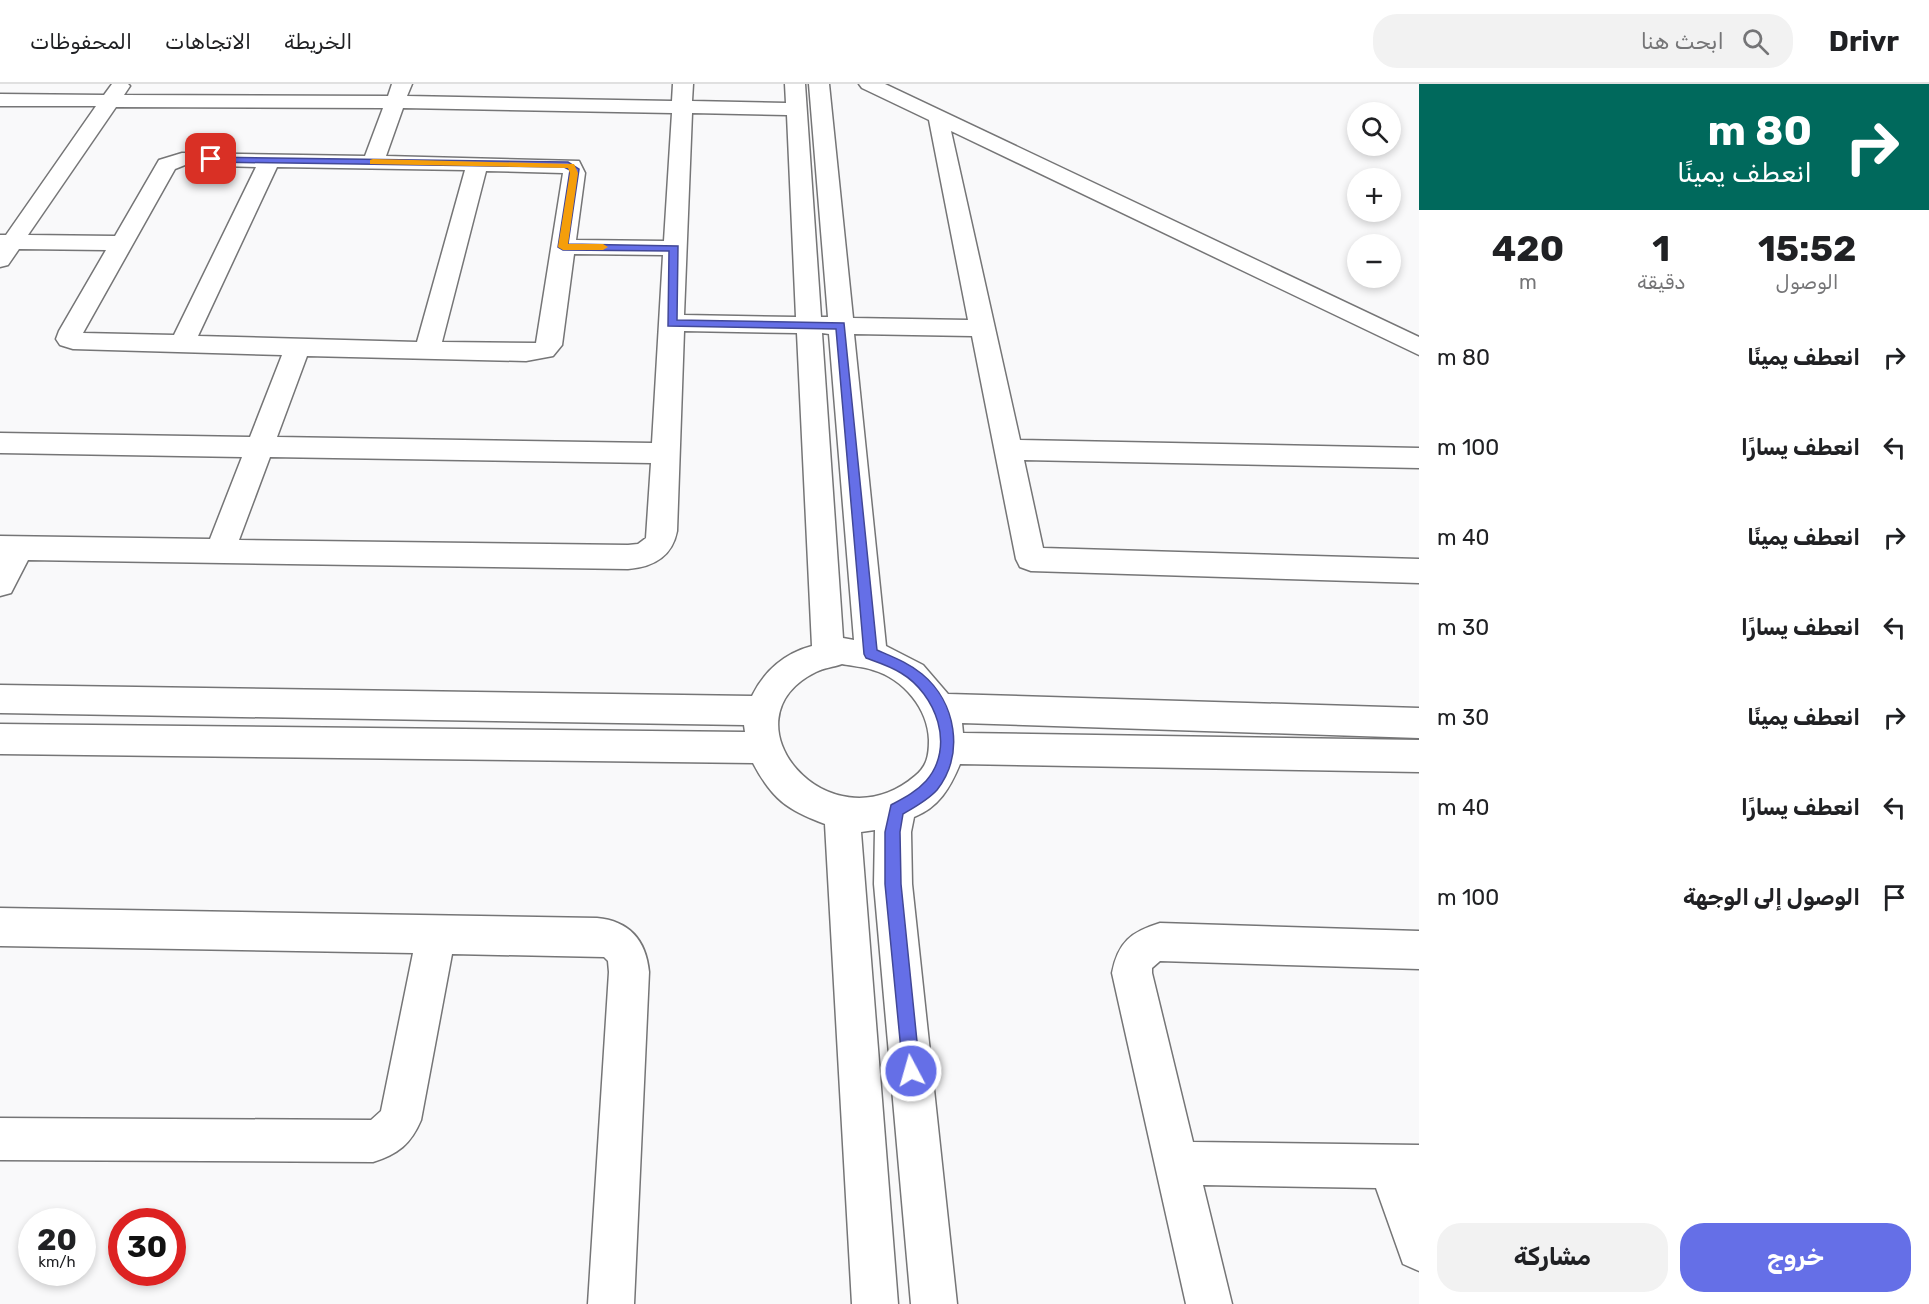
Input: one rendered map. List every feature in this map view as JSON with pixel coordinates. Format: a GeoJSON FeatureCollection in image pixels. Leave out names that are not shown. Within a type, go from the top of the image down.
{"type":"FeatureCollection","features":[{"type":"Feature","properties":{"kind":"street"},"geometry":{"type":"LineString","coordinates":[[819,84],[871,654]]}},
{"type":"Feature","properties":{"kind":"street"},"geometry":{"type":"LineString","coordinates":[[869,84],[1419,347]]}},
{"type":"Feature","properties":{"kind":"street"},"geometry":{"type":"LineString","coordinates":[[904,84],[1419,324]]}},
{"type":"Feature","properties":{"kind":"street"},"geometry":{"type":"LineString","coordinates":[[4,248],[115,92]]}},
{"type":"Feature","properties":{"kind":"street"},"geometry":{"type":"LineString","coordinates":[[0,100],[115,92],[796,96],[828,653]]}},
{"type":"Feature","properties":{"kind":"street"},"geometry":{"type":"LineString","coordinates":[[373,162],[398,93]]}},
{"type":"Feature","properties":{"kind":"street"},"geometry":{"type":"LineString","coordinates":[[0,584],[9,548],[641,556],[653,550],[661,541],[667,453],[674,248],[683,95]]}},
{"type":"Feature","properties":{"kind":"street"},"geometry":{"type":"LineString","coordinates":[[938,117],[1010,450],[1031,559],[1419,571]]}},
{"type":"Feature","properties":{"kind":"street"},"geometry":{"type":"LineString","coordinates":[[182,159],[270,160],[571,166],[574,173],[549,345],[544,350],[535,353],[73,341],[69,339],[71,331],[167,165],[182,159]]}},
{"type":"Feature","properties":{"kind":"street"},"geometry":{"type":"LineString","coordinates":[[182,344],[270,160]]}},
{"type":"Feature","properties":{"kind":"street"},"geometry":{"type":"LineString","coordinates":[[427,351],[477,164]]}},
{"type":"Feature","properties":{"kind":"street"},"geometry":{"type":"LineString","coordinates":[[4,248],[123,243]]}},
{"type":"Feature","properties":{"kind":"street"},"geometry":{"type":"LineString","coordinates":[[563,247],[674,248]]}},
{"type":"Feature","properties":{"kind":"street"},"geometry":{"type":"LineString","coordinates":[[672,323],[984,328]]}},
{"type":"Feature","properties":{"kind":"street"},"geometry":{"type":"LineString","coordinates":[[220,551],[298,347]]}},
{"type":"Feature","properties":{"kind":"street"},"geometry":{"type":"LineString","coordinates":[[0,444],[667,453]]}},
{"type":"Feature","properties":{"kind":"street"},"geometry":{"type":"LineString","coordinates":[[1010,450],[1419,458]]}},
{"type":"Feature","properties":{"kind":"street"},"geometry":{"type":"LineString","coordinates":[[842,651],[871,654],[905,668],[920,679],[932,693],[947,728],[948,748],[942,768],[932,785],[916,799],[897,810],[870,815],[842,814],[820,807],[801,797],[784,782],[772,766],[763,748],[760,729],[762,711],[768,694],[786,673],[809,658],[842,651]]}},
{"type":"Feature","properties":{"kind":"street"},"geometry":{"type":"LineString","coordinates":[[0,699],[762,711]]}},
{"type":"Feature","properties":{"kind":"street"},"geometry":{"type":"LineString","coordinates":[[940,708],[1419,723]]}},
{"type":"Feature","properties":{"kind":"street"},"geometry":{"type":"LineString","coordinates":[[0,739],[763,748]]}},
{"type":"Feature","properties":{"kind":"street"},"geometry":{"type":"LineString","coordinates":[[948,748],[1419,756]]}},
{"type":"Feature","properties":{"kind":"street"},"geometry":{"type":"LineString","coordinates":[[897,810],[892,843],[893,884],[934,1304]]}},
{"type":"Feature","properties":{"kind":"street"},"geometry":{"type":"LineString","coordinates":[[842,814],[875,1304]]}},
{"type":"Feature","properties":{"kind":"street"},"geometry":{"type":"LineString","coordinates":[[0,927],[608,938],[624,948],[629,959],[612,1304]]}},
{"type":"Feature","properties":{"kind":"street"},"geometry":{"type":"LineString","coordinates":[[0,1138],[368,1142],[381,1139],[392,1132],[402,1113],[436,934]]}},
{"type":"Feature","properties":{"kind":"street"},"geometry":{"type":"LineString","coordinates":[[1209,1304],[1132,973],[1139,951],[1160,942],[1419,950]]}},
{"type":"Feature","properties":{"kind":"street"},"geometry":{"type":"LineString","coordinates":[[1176,1163],[1405,1167],[1419,1248]]}},
{"type":"Feature","properties":{"kind":"slow traffic"},"geometry":{"type":"LineString","coordinates":[[373,162],[565,164],[571,166],[574,173],[563,247],[603,247]]}},
{"type":"Feature","properties":{"kind":"route"},"geometry":{"type":"LineString","coordinates":[[211,159],[565,164],[574,169],[563,247],[674,248],[672,323],[841,326],[871,654],[888,659],[920,679],[932,693],[947,728],[948,748],[942,768],[932,785],[916,799],[897,810],[893,832],[893,884],[911,1071]]}}]}
